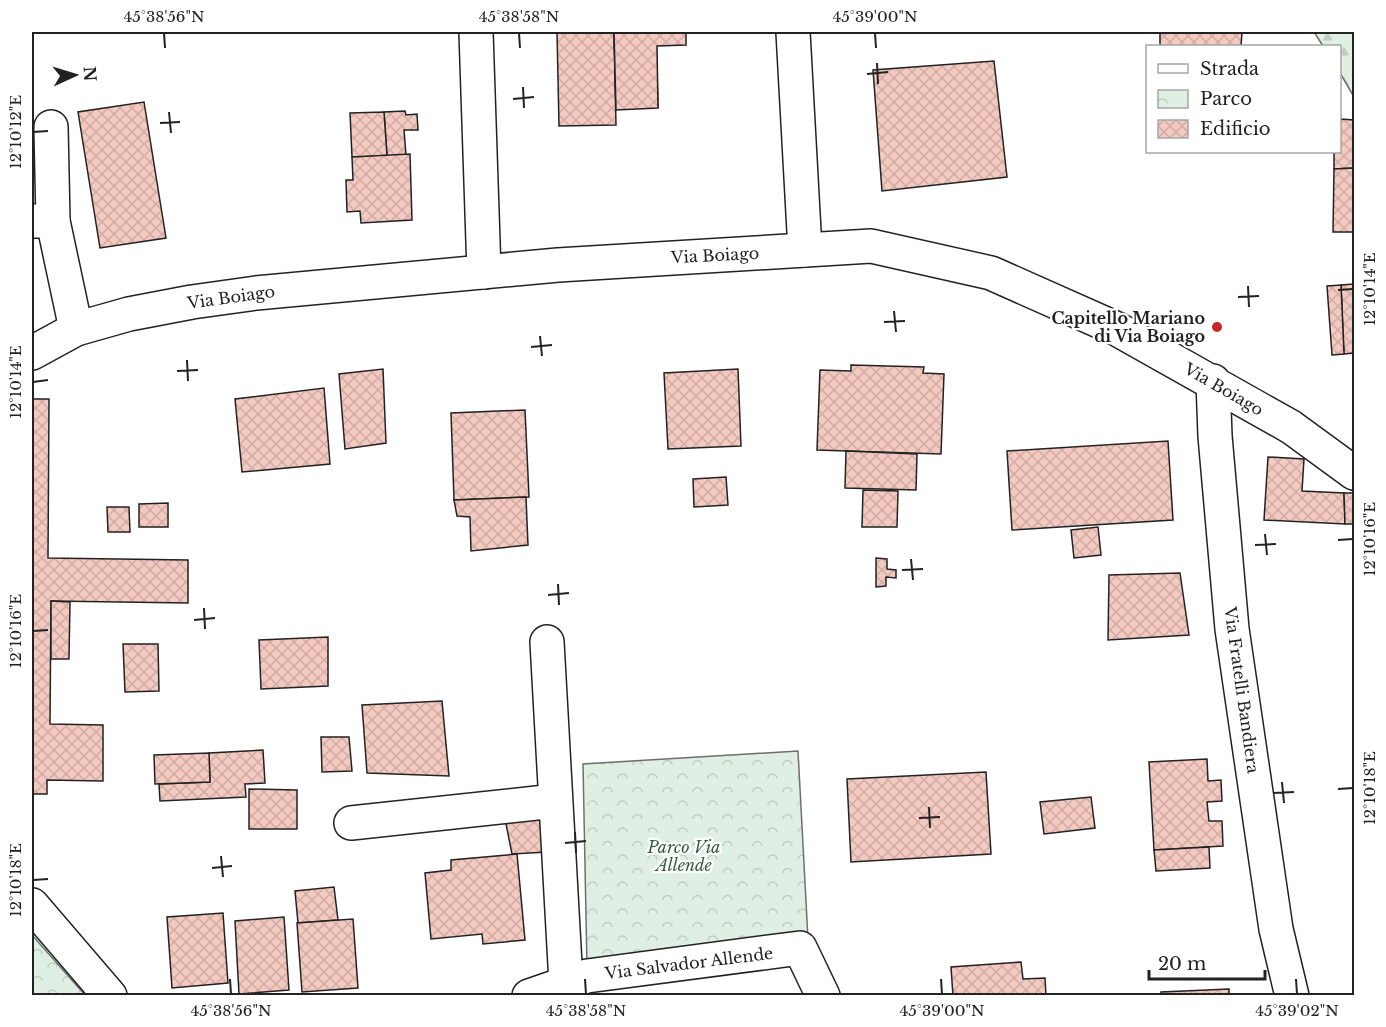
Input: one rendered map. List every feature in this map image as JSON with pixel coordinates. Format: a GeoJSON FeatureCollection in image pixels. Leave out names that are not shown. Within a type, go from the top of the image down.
{"type":"FeatureCollection","features":[{"type":"Feature","properties":{"kind":"street"},"geometry":{"type":"LineString","coordinates":[[476,32],[484,272]]}},
{"type":"Feature","properties":{"kind":"street"},"geometry":{"type":"LineString","coordinates":[[793,32],[805,250]]}},
{"type":"Feature","properties":{"kind":"street"},"geometry":{"type":"LineString","coordinates":[[51,126],[42,221],[76,329]]}},
{"type":"Feature","properties":{"kind":"street","name":"Via Boiago"},"geometry":{"type":"LineString","coordinates":[[32,353],[76,329],[129,314],[234,296],[484,272],[664,258],[871,246],[991,273],[1117,329],[1291,427],[1354,473]]}},
{"type":"Feature","properties":{"kind":"street","name":"Via Fratelli Bandiera"},"geometry":{"type":"LineString","coordinates":[[1212,381],[1232,630],[1276,929],[1292,996]]}},
{"type":"Feature","properties":{"kind":"street"},"geometry":{"type":"LineString","coordinates":[[547,642],[566,983]]}},
{"type":"Feature","properties":{"kind":"street"},"geometry":{"type":"LineString","coordinates":[[351,823],[555,801]]}},
{"type":"Feature","properties":{"kind":"street"},"geometry":{"type":"LineString","coordinates":[[32,905],[110,996]]}},
{"type":"Feature","properties":{"kind":"street","name":"Via Salvador Allende"},"geometry":{"type":"LineString","coordinates":[[529,996],[587,976],[800,948],[823,996]]}},
{"type":"Feature","properties":{"kind":"green space"},"geometry":{"type":"Polygon","coordinates":[[[1314,32],[1354,32],[1354,97],[1341,75],[1341,45],[1322,45],[1314,32]]]}},
{"type":"Feature","properties":{"kind":"green space","name":"Parco Via Allende"},"geometry":{"type":"Polygon","coordinates":[[[798,751],[808,939],[587,967],[583,764],[798,751]]]}},
{"type":"Feature","properties":{"kind":"green space"},"geometry":{"type":"Polygon","coordinates":[[[32,935],[85,995],[32,995],[32,935]]]}},
{"type":"Feature","properties":{"kind":"building"},"geometry":{"type":"Polygon","coordinates":[[[557,32],[614,32],[616,125],[559,126],[557,32]]]}},
{"type":"Feature","properties":{"kind":"building"},"geometry":{"type":"Polygon","coordinates":[[[614,32],[656,32],[658,107],[616,108],[614,32]]]}},
{"type":"Feature","properties":{"kind":"building"},"geometry":{"type":"Polygon","coordinates":[[[614,32],[686,32],[686,45],[657,46],[658,108],[616,110],[614,32]]]}},
{"type":"Feature","properties":{"kind":"building"},"geometry":{"type":"Polygon","coordinates":[[[1160,32],[1242,32],[1241,45],[1160,45],[1160,32]]]}},
{"type":"Feature","properties":{"kind":"building"},"geometry":{"type":"Polygon","coordinates":[[[994,61],[1007,177],[882,191],[873,70],[994,61]]]}},
{"type":"Feature","properties":{"kind":"building"},"geometry":{"type":"Polygon","coordinates":[[[144,102],[166,238],[100,248],[78,112],[144,102]]]}},
{"type":"Feature","properties":{"kind":"building"},"geometry":{"type":"Polygon","coordinates":[[[405,111],[406,115],[417,114],[418,130],[404,130],[406,155],[387,156],[384,112],[405,111]]]}},
{"type":"Feature","properties":{"kind":"building"},"geometry":{"type":"Polygon","coordinates":[[[384,112],[387,156],[352,157],[350,113],[384,112]]]}},
{"type":"Feature","properties":{"kind":"building"},"geometry":{"type":"Polygon","coordinates":[[[1341,119],[1354,120],[1354,168],[1334,169],[1334,153],[1341,153],[1341,119]]]}},
{"type":"Feature","properties":{"kind":"building"},"geometry":{"type":"Polygon","coordinates":[[[410,154],[412,220],[361,223],[360,211],[347,212],[346,180],[353,180],[352,157],[410,154]]]}},
{"type":"Feature","properties":{"kind":"building"},"geometry":{"type":"Polygon","coordinates":[[[1354,168],[1354,232],[1333,232],[1334,169],[1354,168]]]}},
{"type":"Feature","properties":{"kind":"building"},"geometry":{"type":"Polygon","coordinates":[[[1354,284],[1354,353],[1344,354],[1341,285],[1354,284]]]}},
{"type":"Feature","properties":{"kind":"building"},"geometry":{"type":"Polygon","coordinates":[[[1341,285],[1344,354],[1332,355],[1327,286],[1341,285]]]}},
{"type":"Feature","properties":{"kind":"building"},"geometry":{"type":"Polygon","coordinates":[[[851,365],[924,367],[923,373],[944,374],[941,454],[817,450],[820,370],[851,371],[851,365]]]}},
{"type":"Feature","properties":{"kind":"building"},"geometry":{"type":"Polygon","coordinates":[[[383,369],[386,443],[345,449],[339,374],[383,369]]]}},
{"type":"Feature","properties":{"kind":"building"},"geometry":{"type":"Polygon","coordinates":[[[738,369],[741,446],[668,449],[664,373],[738,369]]]}},
{"type":"Feature","properties":{"kind":"building"},"geometry":{"type":"Polygon","coordinates":[[[324,388],[330,464],[242,472],[235,399],[324,388]]]}},
{"type":"Feature","properties":{"kind":"building"},"geometry":{"type":"Polygon","coordinates":[[[32,399],[49,399],[48,558],[188,560],[188,603],[51,601],[50,724],[103,725],[103,781],[47,780],[47,794],[32,794],[32,399]]]}},
{"type":"Feature","properties":{"kind":"building"},"geometry":{"type":"Polygon","coordinates":[[[525,410],[529,497],[454,500],[451,413],[525,410]]]}},
{"type":"Feature","properties":{"kind":"building"},"geometry":{"type":"Polygon","coordinates":[[[1168,441],[1173,520],[1012,530],[1007,451],[1168,441]]]}},
{"type":"Feature","properties":{"kind":"building"},"geometry":{"type":"Polygon","coordinates":[[[846,451],[917,454],[916,490],[845,488],[846,451]]]}},
{"type":"Feature","properties":{"kind":"building"},"geometry":{"type":"Polygon","coordinates":[[[1268,457],[1304,459],[1302,491],[1344,493],[1345,524],[1264,520],[1268,457]]]}},
{"type":"Feature","properties":{"kind":"building"},"geometry":{"type":"Polygon","coordinates":[[[726,477],[728,505],[694,507],[693,479],[726,477]]]}},
{"type":"Feature","properties":{"kind":"building"},"geometry":{"type":"Polygon","coordinates":[[[863,490],[898,491],[897,527],[862,527],[863,490]]]}},
{"type":"Feature","properties":{"kind":"building"},"geometry":{"type":"Polygon","coordinates":[[[1344,493],[1354,493],[1354,524],[1345,524],[1344,493]]]}},
{"type":"Feature","properties":{"kind":"building"},"geometry":{"type":"Polygon","coordinates":[[[526,497],[528,545],[471,551],[470,517],[457,516],[454,500],[526,497]]]}},
{"type":"Feature","properties":{"kind":"building"},"geometry":{"type":"Polygon","coordinates":[[[168,503],[168,527],[139,527],[139,504],[168,503]]]}},
{"type":"Feature","properties":{"kind":"building"},"geometry":{"type":"Polygon","coordinates":[[[107,507],[129,507],[130,532],[108,532],[107,507]]]}},
{"type":"Feature","properties":{"kind":"building"},"geometry":{"type":"Polygon","coordinates":[[[1098,527],[1101,555],[1074,558],[1071,530],[1098,527]]]}},
{"type":"Feature","properties":{"kind":"building"},"geometry":{"type":"Polygon","coordinates":[[[876,558],[887,559],[887,569],[896,570],[896,578],[886,577],[886,586],[876,587],[876,558]]]}},
{"type":"Feature","properties":{"kind":"building"},"geometry":{"type":"Polygon","coordinates":[[[1180,573],[1189,635],[1108,640],[1109,575],[1180,573]]]}},
{"type":"Feature","properties":{"kind":"building"},"geometry":{"type":"Polygon","coordinates":[[[51,601],[70,602],[69,659],[51,659],[51,601]]]}},
{"type":"Feature","properties":{"kind":"building"},"geometry":{"type":"Polygon","coordinates":[[[328,637],[328,686],[261,689],[259,640],[328,637]]]}},
{"type":"Feature","properties":{"kind":"building"},"geometry":{"type":"Polygon","coordinates":[[[123,644],[158,644],[159,691],[125,692],[123,644]]]}},
{"type":"Feature","properties":{"kind":"building"},"geometry":{"type":"Polygon","coordinates":[[[442,701],[449,776],[367,773],[362,705],[442,701]]]}},
{"type":"Feature","properties":{"kind":"building"},"geometry":{"type":"Polygon","coordinates":[[[321,737],[349,737],[352,771],[322,772],[321,737]]]}},
{"type":"Feature","properties":{"kind":"building"},"geometry":{"type":"Polygon","coordinates":[[[263,750],[265,783],[245,784],[246,797],[160,801],[159,784],[210,782],[209,753],[263,750]]]}},
{"type":"Feature","properties":{"kind":"building"},"geometry":{"type":"Polygon","coordinates":[[[209,753],[210,782],[155,784],[154,755],[209,753]]]}},
{"type":"Feature","properties":{"kind":"building"},"geometry":{"type":"Polygon","coordinates":[[[1207,759],[1208,781],[1221,780],[1222,801],[1207,802],[1209,821],[1222,821],[1223,846],[1154,850],[1149,762],[1207,759]]]}},
{"type":"Feature","properties":{"kind":"building"},"geometry":{"type":"Polygon","coordinates":[[[986,772],[991,854],[851,862],[847,779],[986,772]]]}},
{"type":"Feature","properties":{"kind":"building"},"geometry":{"type":"Polygon","coordinates":[[[249,789],[297,790],[297,829],[249,829],[249,789]]]}},
{"type":"Feature","properties":{"kind":"building"},"geometry":{"type":"Polygon","coordinates":[[[1091,797],[1095,828],[1044,834],[1040,802],[1091,797]]]}},
{"type":"Feature","properties":{"kind":"building"},"geometry":{"type":"Polygon","coordinates":[[[544,814],[547,852],[512,854],[505,819],[544,814]]]}},
{"type":"Feature","properties":{"kind":"building"},"geometry":{"type":"Polygon","coordinates":[[[1209,847],[1210,868],[1156,871],[1154,850],[1209,847]]]}},
{"type":"Feature","properties":{"kind":"building"},"geometry":{"type":"Polygon","coordinates":[[[517,854],[525,940],[483,944],[482,934],[431,939],[425,873],[451,870],[451,860],[517,854]]]}},
{"type":"Feature","properties":{"kind":"building"},"geometry":{"type":"Polygon","coordinates":[[[334,887],[338,920],[298,923],[295,891],[334,887]]]}},
{"type":"Feature","properties":{"kind":"building"},"geometry":{"type":"Polygon","coordinates":[[[223,913],[228,983],[172,988],[167,917],[223,913]]]}},
{"type":"Feature","properties":{"kind":"building"},"geometry":{"type":"Polygon","coordinates":[[[284,917],[289,990],[239,994],[235,921],[284,917]]]}},
{"type":"Feature","properties":{"kind":"building"},"geometry":{"type":"Polygon","coordinates":[[[353,919],[358,988],[302,992],[297,923],[353,919]]]}},
{"type":"Feature","properties":{"kind":"building"},"geometry":{"type":"Polygon","coordinates":[[[1021,962],[1023,979],[1045,978],[1046,996],[953,996],[951,967],[1021,962]]]}},
{"type":"Feature","properties":{"kind":"building"},"geometry":{"type":"Polygon","coordinates":[[[1229,989],[1229,996],[1161,996],[1161,992],[1229,989]]]}},
{"type":"Feature","properties":{"kind":"place","name":"Capitello Mariano di Via Boiago"},"geometry":{"type":"Point","coordinates":[1217,327]}}]}
